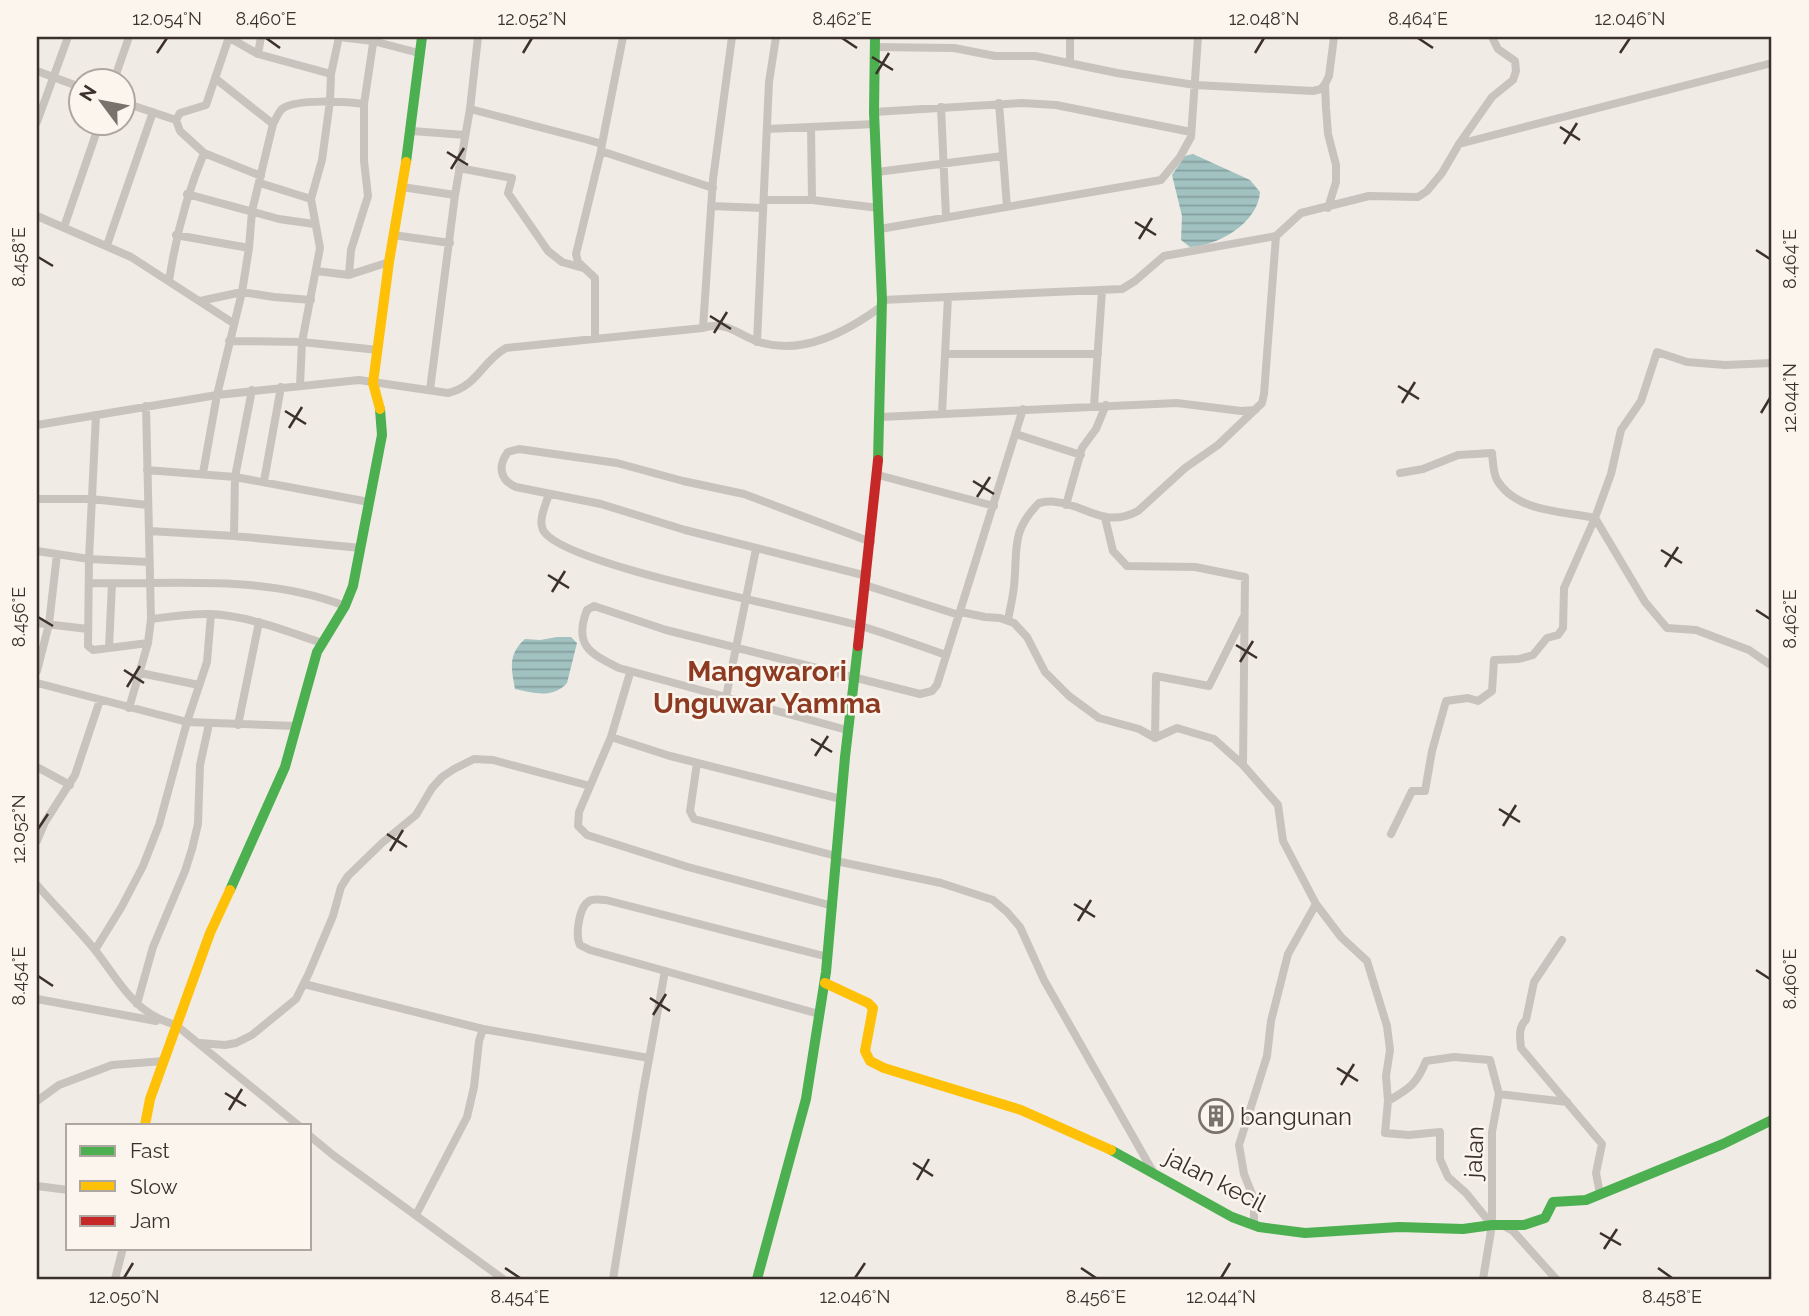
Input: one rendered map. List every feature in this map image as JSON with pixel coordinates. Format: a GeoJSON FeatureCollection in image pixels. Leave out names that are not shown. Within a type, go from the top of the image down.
{"type":"FeatureCollection","features":[{"type":"Feature","properties":{"kind":"street"},"geometry":{"type":"LineString","coordinates":[[37,122],[68,37]]}},
{"type":"Feature","properties":{"kind":"street"},"geometry":{"type":"LineString","coordinates":[[119,66],[129,37]]}},
{"type":"Feature","properties":{"kind":"street"},"geometry":{"type":"LineString","coordinates":[[311,199],[261,180],[204,153],[180,131],[176,120],[180,113],[206,105],[229,37],[258,54],[331,74]]}},
{"type":"Feature","properties":{"kind":"street"},"geometry":{"type":"LineString","coordinates":[[258,54],[261,37]]}},
{"type":"Feature","properties":{"kind":"street"},"geometry":{"type":"LineString","coordinates":[[300,386],[302,342],[320,245],[311,199],[322,160],[331,74],[339,37],[373,39],[419,53]]}},
{"type":"Feature","properties":{"kind":"street"},"geometry":{"type":"LineString","coordinates":[[145,1124],[150,1098],[210,933],[280,780],[314,660],[345,606],[353,586],[382,435],[380,402],[373,383],[393,235],[412,131],[422,37]]}},
{"type":"Feature","properties":{"kind":"street"},"geometry":{"type":"LineString","coordinates":[[430,390],[478,37]]}},
{"type":"Feature","properties":{"kind":"street"},"geometry":{"type":"LineString","coordinates":[[594,339],[594,278],[578,262],[576,254],[602,148],[623,37]]}},
{"type":"Feature","properties":{"kind":"street"},"geometry":{"type":"LineString","coordinates":[[703,328],[712,188],[732,37]]}},
{"type":"Feature","properties":{"kind":"street"},"geometry":{"type":"LineString","coordinates":[[757,342],[769,82],[776,37]]}},
{"type":"Feature","properties":{"kind":"street"},"geometry":{"type":"LineString","coordinates":[[1070,37],[1070,63]]}},
{"type":"Feature","properties":{"kind":"street"},"geometry":{"type":"LineString","coordinates":[[880,229],[1161,180],[1180,157],[1191,137],[1198,37]]}},
{"type":"Feature","properties":{"kind":"street"},"geometry":{"type":"LineString","coordinates":[[757,1279],[795,1145],[825,983],[847,730],[878,475],[882,303],[874,112],[874,42],[954,48],[995,56],[1035,56],[1117,74],[1195,85],[1313,91],[1321,89],[1329,76],[1334,37]]}},
{"type":"Feature","properties":{"kind":"street"},"geometry":{"type":"LineString","coordinates":[[37,425],[252,390],[359,380],[448,393],[466,387],[506,348],[703,328],[715,324],[757,342],[782,347],[811,342],[858,324],[882,303],[948,297],[1102,291],[1127,286],[1164,256],[1276,236],[1301,213],[1369,196],[1418,197],[1427,191],[1442,173],[1492,97],[1513,80],[1515,61],[1498,49],[1492,37]]}},
{"type":"Feature","properties":{"kind":"street"},"geometry":{"type":"LineString","coordinates":[[349,275],[351,250],[368,196],[364,161],[364,104],[373,39]]}},
{"type":"Feature","properties":{"kind":"street"},"geometry":{"type":"LineString","coordinates":[[1459,144],[1772,62]]}},
{"type":"Feature","properties":{"kind":"street"},"geometry":{"type":"LineString","coordinates":[[37,71],[66,82]]}},
{"type":"Feature","properties":{"kind":"street"},"geometry":{"type":"LineString","coordinates":[[216,79],[273,124]]}},
{"type":"Feature","properties":{"kind":"street"},"geometry":{"type":"LineString","coordinates":[[1325,84],[1328,134],[1336,165],[1336,182],[1328,208]]}},
{"type":"Feature","properties":{"kind":"street"},"geometry":{"type":"LineString","coordinates":[[203,473],[217,395],[242,292],[252,211],[273,124],[284,108],[330,101],[364,104]]}},
{"type":"Feature","properties":{"kind":"street"},"geometry":{"type":"LineString","coordinates":[[874,112],[999,103],[1056,105],[1191,132]]}},
{"type":"Feature","properties":{"kind":"street"},"geometry":{"type":"LineString","coordinates":[[999,103],[1007,207]]}},
{"type":"Feature","properties":{"kind":"street"},"geometry":{"type":"LineString","coordinates":[[136,107],[176,120]]}},
{"type":"Feature","properties":{"kind":"street"},"geometry":{"type":"LineString","coordinates":[[941,107],[946,217]]}},
{"type":"Feature","properties":{"kind":"street"},"geometry":{"type":"LineString","coordinates":[[470,109],[539,125],[712,188]]}},
{"type":"Feature","properties":{"kind":"street"},"geometry":{"type":"LineString","coordinates":[[107,245],[153,112]]}},
{"type":"Feature","properties":{"kind":"street"},"geometry":{"type":"LineString","coordinates":[[767,129],[875,124]]}},
{"type":"Feature","properties":{"kind":"street"},"geometry":{"type":"LineString","coordinates":[[811,127],[812,200]]}},
{"type":"Feature","properties":{"kind":"street"},"geometry":{"type":"LineString","coordinates":[[412,131],[465,135]]}},
{"type":"Feature","properties":{"kind":"street"},"geometry":{"type":"LineString","coordinates":[[64,227],[95,136]]}},
{"type":"Feature","properties":{"kind":"street"},"geometry":{"type":"LineString","coordinates":[[169,281],[176,235],[187,194],[204,153]]}},
{"type":"Feature","properties":{"kind":"street"},"geometry":{"type":"LineString","coordinates":[[877,172],[1003,156]]}},
{"type":"Feature","properties":{"kind":"street"},"geometry":{"type":"LineString","coordinates":[[459,168],[512,178],[508,193],[548,251],[562,262],[584,268]]}},
{"type":"Feature","properties":{"kind":"street"},"geometry":{"type":"LineString","coordinates":[[402,187],[455,195]]}},
{"type":"Feature","properties":{"kind":"street"},"geometry":{"type":"LineString","coordinates":[[187,194],[293,222],[314,224]]}},
{"type":"Feature","properties":{"kind":"street"},"geometry":{"type":"LineString","coordinates":[[711,206],[812,200],[879,208]]}},
{"type":"Feature","properties":{"kind":"street"},"geometry":{"type":"LineString","coordinates":[[37,216],[107,245],[233,323]]}},
{"type":"Feature","properties":{"kind":"street"},"geometry":{"type":"LineString","coordinates":[[176,235],[249,248]]}},
{"type":"Feature","properties":{"kind":"street"},"geometry":{"type":"LineString","coordinates":[[393,235],[450,243]]}},
{"type":"Feature","properties":{"kind":"street"},"geometry":{"type":"LineString","coordinates":[[1008,620],[1014,586],[1016,536],[1026,516],[1039,503],[1056,502],[1105,519],[1138,511],[1185,468],[1218,445],[1262,403],[1265,394],[1276,236]]}},
{"type":"Feature","properties":{"kind":"street"},"geometry":{"type":"LineString","coordinates":[[316,271],[349,275],[389,262]]}},
{"type":"Feature","properties":{"kind":"street"},"geometry":{"type":"LineString","coordinates":[[1094,406],[1102,291]]}},
{"type":"Feature","properties":{"kind":"street"},"geometry":{"type":"LineString","coordinates":[[199,301],[242,292],[311,300]]}},
{"type":"Feature","properties":{"kind":"street"},"geometry":{"type":"LineString","coordinates":[[942,413],[948,297]]}},
{"type":"Feature","properties":{"kind":"street"},"geometry":{"type":"LineString","coordinates":[[229,341],[302,342],[378,350]]}},
{"type":"Feature","properties":{"kind":"street"},"geometry":{"type":"LineString","coordinates":[[1391,834],[1412,792],[1425,791],[1432,751],[1446,701],[1468,698],[1478,701],[1492,691],[1494,660],[1519,659],[1532,655],[1547,638],[1558,635],[1563,628],[1564,588],[1611,474],[1621,430],[1641,401],[1657,352],[1687,362],[1725,365],[1772,363]]}},
{"type":"Feature","properties":{"kind":"street"},"geometry":{"type":"LineString","coordinates":[[945,354],[1098,354]]}},
{"type":"Feature","properties":{"kind":"street"},"geometry":{"type":"LineString","coordinates":[[264,481],[281,387]]}},
{"type":"Feature","properties":{"kind":"street"},"geometry":{"type":"LineString","coordinates":[[234,536],[236,477],[252,390]]}},
{"type":"Feature","properties":{"kind":"street"},"geometry":{"type":"LineString","coordinates":[[881,416],[1177,403],[1241,411],[1255,410]]}},
{"type":"Feature","properties":{"kind":"street"},"geometry":{"type":"LineString","coordinates":[[1066,505],[1087,439],[1102,417],[1106,405]]}},
{"type":"Feature","properties":{"kind":"street"},"geometry":{"type":"LineString","coordinates":[[129,708],[148,643],[150,619],[146,406]]}},
{"type":"Feature","properties":{"kind":"street"},"geometry":{"type":"LineString","coordinates":[[847,730],[630,673],[595,656],[584,644],[582,638],[585,616],[590,607],[594,606],[666,630],[920,694],[927,693],[937,685],[1023,409]]}},
{"type":"Feature","properties":{"kind":"street"},"geometry":{"type":"LineString","coordinates":[[96,415],[89,559],[90,649],[148,643]]}},
{"type":"Feature","properties":{"kind":"street"},"geometry":{"type":"LineString","coordinates":[[1016,434],[1081,454]]}},
{"type":"Feature","properties":{"kind":"street"},"geometry":{"type":"LineString","coordinates":[[871,542],[744,494],[617,463],[519,449],[508,452],[501,466],[502,476],[508,484],[601,504],[866,580],[960,613],[1008,620],[1021,629],[1045,672],[1069,696],[1099,718],[1139,729],[1155,738]]}},
{"type":"Feature","properties":{"kind":"street"},"geometry":{"type":"LineString","coordinates":[[1400,473],[1423,469],[1458,456],[1492,453],[1495,478],[1512,497],[1527,505],[1595,518],[1645,602],[1667,628],[1696,630],[1749,650],[1772,666]]}},
{"type":"Feature","properties":{"kind":"street"},"geometry":{"type":"LineString","coordinates":[[147,470],[203,473],[264,481],[369,502]]}},
{"type":"Feature","properties":{"kind":"street"},"geometry":{"type":"LineString","coordinates":[[878,475],[994,506]]}},
{"type":"Feature","properties":{"kind":"street"},"geometry":{"type":"LineString","coordinates":[[549,494],[541,526],[543,531],[554,540],[586,555],[744,599],[860,626],[946,655]]}},
{"type":"Feature","properties":{"kind":"street"},"geometry":{"type":"LineString","coordinates":[[37,499],[92,499],[148,505]]}},
{"type":"Feature","properties":{"kind":"street"},"geometry":{"type":"LineString","coordinates":[[1105,519],[1113,551],[1127,566],[1195,567],[1245,577],[1242,765]]}},
{"type":"Feature","properties":{"kind":"street"},"geometry":{"type":"LineString","coordinates":[[149,531],[361,548]]}},
{"type":"Feature","properties":{"kind":"street"},"geometry":{"type":"LineString","coordinates":[[726,697],[756,549]]}},
{"type":"Feature","properties":{"kind":"street"},"geometry":{"type":"LineString","coordinates":[[37,551],[89,559],[149,562]]}},
{"type":"Feature","properties":{"kind":"street"},"geometry":{"type":"LineString","coordinates":[[37,671],[49,624],[57,554]]}},
{"type":"Feature","properties":{"kind":"street"},"geometry":{"type":"LineString","coordinates":[[89,583],[199,581],[249,584],[291,589],[345,606]]}},
{"type":"Feature","properties":{"kind":"street"},"geometry":{"type":"LineString","coordinates":[[108,648],[112,583]]}},
{"type":"Feature","properties":{"kind":"street"},"geometry":{"type":"LineString","coordinates":[[150,619],[211,614],[259,622],[322,643]]}},
{"type":"Feature","properties":{"kind":"street"},"geometry":{"type":"LineString","coordinates":[[95,950],[113,925],[143,866],[159,825],[187,722],[207,662],[211,614]]}},
{"type":"Feature","properties":{"kind":"street"},"geometry":{"type":"LineString","coordinates":[[1155,738],[1156,676],[1209,686],[1244,615]]}},
{"type":"Feature","properties":{"kind":"street"},"geometry":{"type":"LineString","coordinates":[[238,725],[259,622]]}},
{"type":"Feature","properties":{"kind":"street"},"geometry":{"type":"LineString","coordinates":[[37,623],[88,629]]}},
{"type":"Feature","properties":{"kind":"street"},"geometry":{"type":"LineString","coordinates":[[140,673],[199,685]]}},
{"type":"Feature","properties":{"kind":"street"},"geometry":{"type":"LineString","coordinates":[[630,673],[611,737],[579,812],[578,826],[587,835],[688,867],[833,906]]}},
{"type":"Feature","properties":{"kind":"street"},"geometry":{"type":"LineString","coordinates":[[37,682],[187,722],[296,726]]}},
{"type":"Feature","properties":{"kind":"street"},"geometry":{"type":"LineString","coordinates":[[37,841],[80,764],[100,700]]}},
{"type":"Feature","properties":{"kind":"street"},"geometry":{"type":"LineString","coordinates":[[137,1004],[161,926],[186,871],[192,849],[198,824],[200,765],[209,724]]}},
{"type":"Feature","properties":{"kind":"street"},"geometry":{"type":"LineString","coordinates":[[1155,738],[1177,728],[1214,739],[1278,805],[1283,841],[1316,904],[1341,937],[1367,961],[1387,1026],[1390,1050],[1386,1076],[1388,1101],[1385,1133],[1409,1135],[1440,1132],[1440,1159],[1448,1177],[1466,1193],[1492,1225]]}},
{"type":"Feature","properties":{"kind":"street"},"geometry":{"type":"LineString","coordinates":[[611,737],[697,763],[841,799]]}},
{"type":"Feature","properties":{"kind":"street"},"geometry":{"type":"LineString","coordinates":[[200,1042],[236,1043],[252,1035],[296,999],[333,916],[341,887],[348,876],[416,815],[442,777],[474,759],[493,760],[590,786]]}},
{"type":"Feature","properties":{"kind":"street"},"geometry":{"type":"LineString","coordinates":[[697,763],[690,811],[694,819],[836,859],[941,883],[993,901],[1007,912],[1020,927],[1044,980],[1152,1171]]}},
{"type":"Feature","properties":{"kind":"street"},"geometry":{"type":"LineString","coordinates":[[37,766],[69,785]]}},
{"type":"Feature","properties":{"kind":"street"},"geometry":{"type":"LineString","coordinates":[[37,885],[95,950],[125,993],[154,1017],[176,1025],[200,1042],[297,1124]]}},
{"type":"Feature","properties":{"kind":"street"},"geometry":{"type":"LineString","coordinates":[[820,1014],[590,950],[580,944],[577,937],[586,903],[592,899],[606,900],[828,957]]}},
{"type":"Feature","properties":{"kind":"street"},"geometry":{"type":"LineString","coordinates":[[1254,1226],[1254,1199],[1244,1174],[1239,1145],[1267,1056],[1271,1021],[1288,954],[1316,904]]}},
{"type":"Feature","properties":{"kind":"street"},"geometry":{"type":"LineString","coordinates":[[1562,940],[1534,982],[1519,1035],[1521,1048],[1602,1144],[1596,1173],[1600,1194]]}},
{"type":"Feature","properties":{"kind":"street"},"geometry":{"type":"LineString","coordinates":[[613,1279],[665,971]]}},
{"type":"Feature","properties":{"kind":"street","name":"jalan kecil"},"geometry":{"type":"LineString","coordinates":[[825,983],[868,1003],[873,1008],[865,1051],[870,1061],[884,1068],[1021,1110],[1083,1136],[1152,1171],[1232,1217],[1254,1226],[1305,1233],[1399,1227],[1463,1229],[1524,1225],[1545,1218],[1553,1202],[1586,1200],[1723,1144],[1772,1120]]}},
{"type":"Feature","properties":{"kind":"street"},"geometry":{"type":"LineString","coordinates":[[304,984],[483,1028],[649,1058]]}},
{"type":"Feature","properties":{"kind":"street"},"geometry":{"type":"LineString","coordinates":[[37,999],[176,1025]]}},
{"type":"Feature","properties":{"kind":"street"},"geometry":{"type":"LineString","coordinates":[[416,1215],[467,1117],[483,1028]]}},
{"type":"Feature","properties":{"kind":"street"},"geometry":{"type":"LineString","coordinates":[[1388,1101],[1419,1079],[1426,1061],[1454,1057],[1490,1060],[1499,1094]]}},
{"type":"Feature","properties":{"kind":"street"},"geometry":{"type":"LineString","coordinates":[[37,1101],[59,1085],[112,1065],[164,1061]]}},
{"type":"Feature","properties":{"kind":"street","name":"jalan"},"geometry":{"type":"LineString","coordinates":[[1483,1279],[1492,1225],[1492,1132],[1499,1094],[1567,1102]]}},
{"type":"Feature","properties":{"kind":"street"},"geometry":{"type":"LineString","coordinates":[[312,1137],[503,1279]]}},
{"type":"Feature","properties":{"kind":"street"},"geometry":{"type":"LineString","coordinates":[[37,1186],[66,1190]]}},
{"type":"Feature","properties":{"kind":"street"},"geometry":{"type":"LineString","coordinates":[[1504,1226],[1513,1231],[1557,1279]]}},
{"type":"Feature","properties":{"kind":"street"},"geometry":{"type":"LineString","coordinates":[[115,1279],[122,1250]]}},
{"type":"Feature","properties":{"kind":"water"},"geometry":{"type":"Polygon","coordinates":[[[1193,154],[1250,180],[1260,192],[1252,214],[1235,231],[1201,246],[1190,247],[1181,240],[1182,216],[1172,175],[1185,156],[1193,154]]]}},
{"type":"Feature","properties":{"kind":"water"},"geometry":{"type":"Polygon","coordinates":[[[571,637],[577,643],[567,683],[549,693],[515,689],[512,662],[520,645],[525,639],[571,637]]]}},
{"type":"Feature","properties":{"kind":"traffic: fast"},"geometry":{"type":"LineString","coordinates":[[406,162],[422,37]]}},
{"type":"Feature","properties":{"kind":"traffic: fast"},"geometry":{"type":"LineString","coordinates":[[875,37],[874,112],[882,300],[878,460]]}},
{"type":"Feature","properties":{"kind":"traffic: fast"},"geometry":{"type":"LineString","coordinates":[[230,890],[285,767],[317,652],[345,606],[353,586],[382,435],[380,409]]}},
{"type":"Feature","properties":{"kind":"traffic: fast"},"geometry":{"type":"LineString","coordinates":[[757,1279],[806,1099],[826,972],[858,646]]}},
{"type":"Feature","properties":{"kind":"traffic: fast"},"geometry":{"type":"LineString","coordinates":[[1111,1150],[1232,1217],[1259,1227],[1305,1233],[1399,1227],[1463,1229],[1524,1225],[1545,1218],[1553,1202],[1586,1200],[1723,1144],[1772,1120]]}},
{"type":"Feature","properties":{"kind":"traffic: slow"},"geometry":{"type":"LineString","coordinates":[[380,409],[373,383],[406,162]]}},
{"type":"Feature","properties":{"kind":"traffic: slow"},"geometry":{"type":"LineString","coordinates":[[145,1124],[150,1099],[210,933],[230,890]]}},
{"type":"Feature","properties":{"kind":"traffic: slow"},"geometry":{"type":"LineString","coordinates":[[825,983],[868,1003],[873,1008],[865,1051],[870,1061],[884,1068],[1021,1110],[1111,1150]]}},
{"type":"Feature","properties":{"kind":"traffic: jam"},"geometry":{"type":"LineString","coordinates":[[858,646],[878,460]]}},
{"type":"Feature","properties":{"kind":"place","name":"bangunan"},"geometry":{"type":"Point","coordinates":[1216,1116]}},
{"type":"Feature","properties":{"kind":"district","name":"Mangwarori Unguwar Yamma"},"geometry":{"type":"Point","coordinates":[767,687]}}]}
